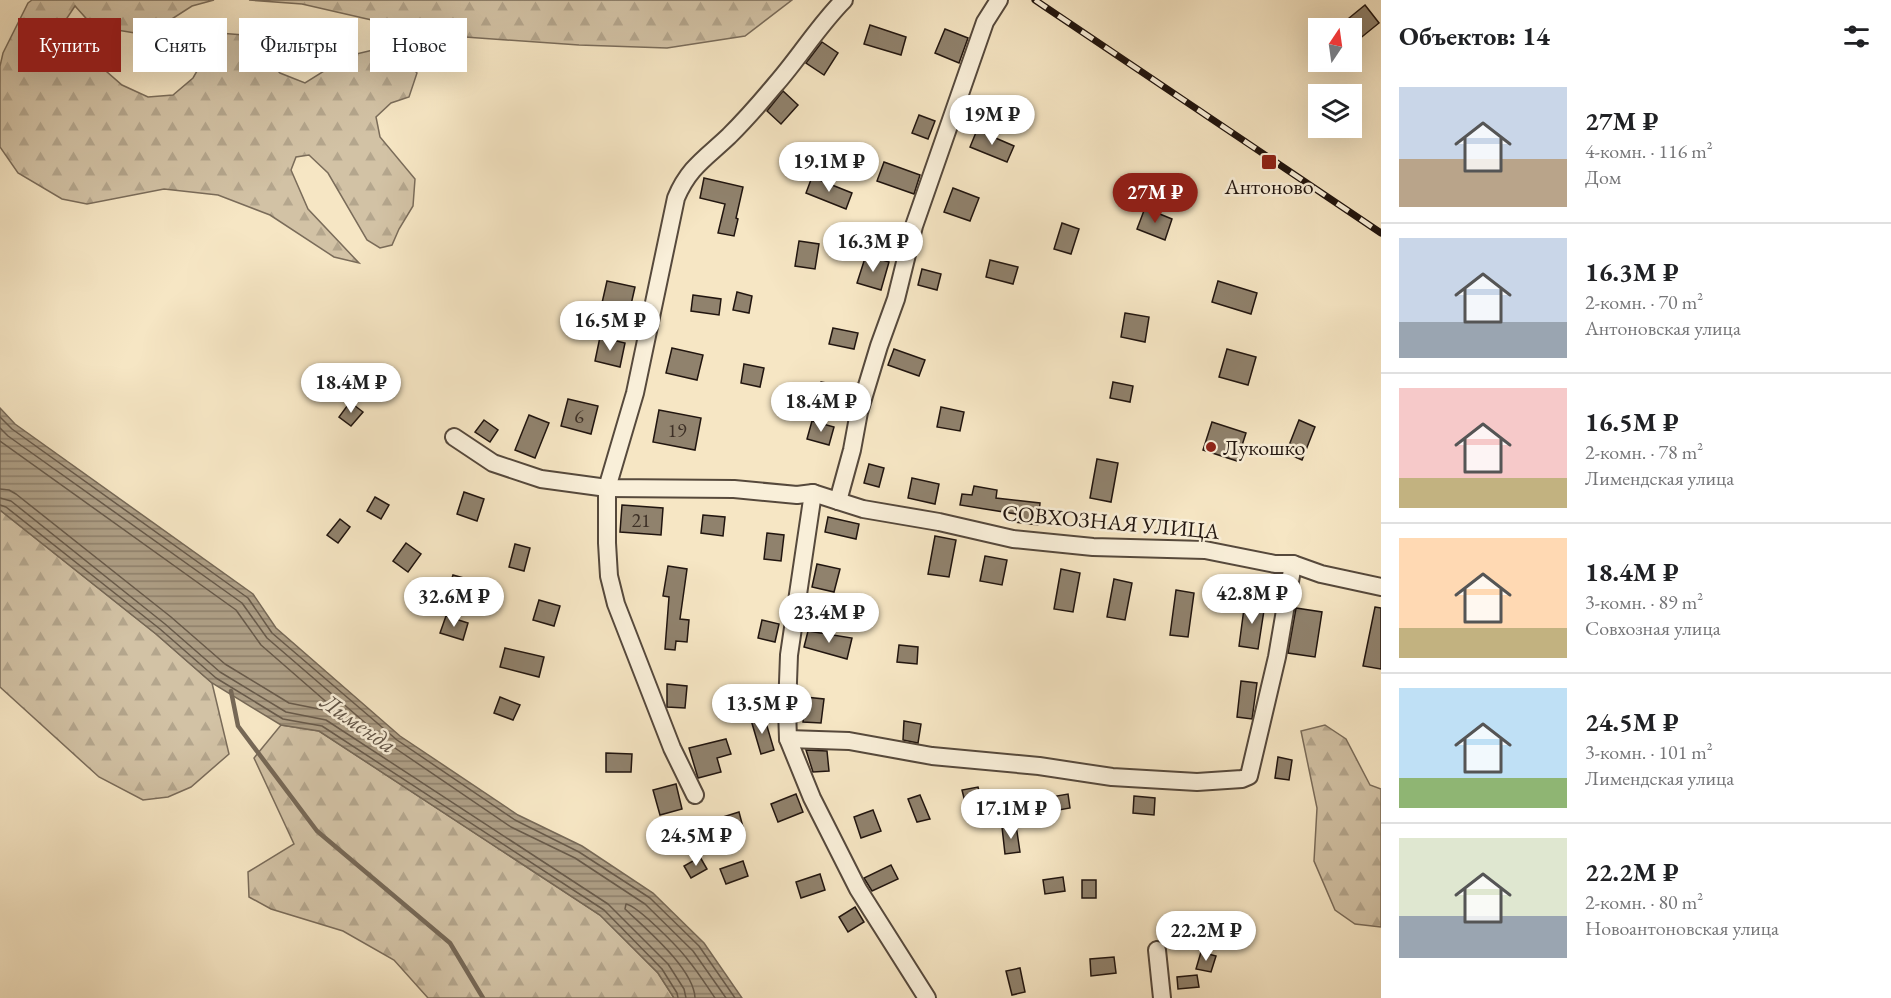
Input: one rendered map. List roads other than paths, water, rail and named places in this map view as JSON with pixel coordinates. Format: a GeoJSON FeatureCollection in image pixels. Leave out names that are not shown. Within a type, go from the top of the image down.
{"type":"FeatureCollection","features":[{"type":"Feature","properties":{"kind":"street"},"geometry":{"type":"LineString","coordinates":[[695,795],[672,748],[616,604],[609,576],[608,488],[633,401],[676,198],[681,186],[692,169],[745,120],[844,0]]}},
{"type":"Feature","properties":{"kind":"street"},"geometry":{"type":"LineString","coordinates":[[838,501],[852,450],[859,412],[896,299],[914,226],[985,22],[999,0]]}},
{"type":"Feature","properties":{"kind":"street","name":"СОВХОЗНАЯ УЛИЦА"},"geometry":{"type":"LineString","coordinates":[[454,437],[493,463],[541,479],[608,488],[734,489],[797,495],[813,492],[863,509],[939,522],[1013,539],[1093,547],[1205,550],[1275,564],[1293,564],[1321,574],[1381,587]]}},
{"type":"Feature","properties":{"kind":"street"},"geometry":{"type":"LineString","coordinates":[[813,492],[789,655],[788,739],[812,798],[858,889],[927,998]]}},
{"type":"Feature","properties":{"kind":"street"},"geometry":{"type":"LineString","coordinates":[[788,739],[849,741],[932,756],[1039,766],[1112,777],[1197,782],[1242,779],[1249,776],[1277,657],[1293,564]]}},
{"type":"Feature","properties":{"kind":"street"},"geometry":{"type":"LineString","coordinates":[[1157,950],[1162,998]]}},
{"type":"Feature","properties":{"kind":"water","name":"Лименда"},"geometry":{"type":"Polygon","coordinates":[[[0,408],[15,424],[253,594],[276,628],[400,736],[518,815],[582,846],[653,893],[704,943],[742,998],[674,998],[658,973],[600,915],[319,731],[281,725],[212,683],[156,634],[0,510],[0,408]]]}},
{"type":"Feature","properties":{"kind":"waterway"},"geometry":{"type":"LineString","coordinates":[[231,691],[238,726],[317,831],[450,943],[483,998]]}},
{"type":"Feature","properties":{"kind":"railway"},"geometry":{"type":"LineString","coordinates":[[1035,0],[1381,233]]}},
{"type":"Feature","properties":{"kind":"place","name":"Антоново"},"geometry":{"type":"Point","coordinates":[1269,162]}},
{"type":"Feature","properties":{"kind":"place","name":"Лукошко"},"geometry":{"type":"Point","coordinates":[1211,447]}}]}
